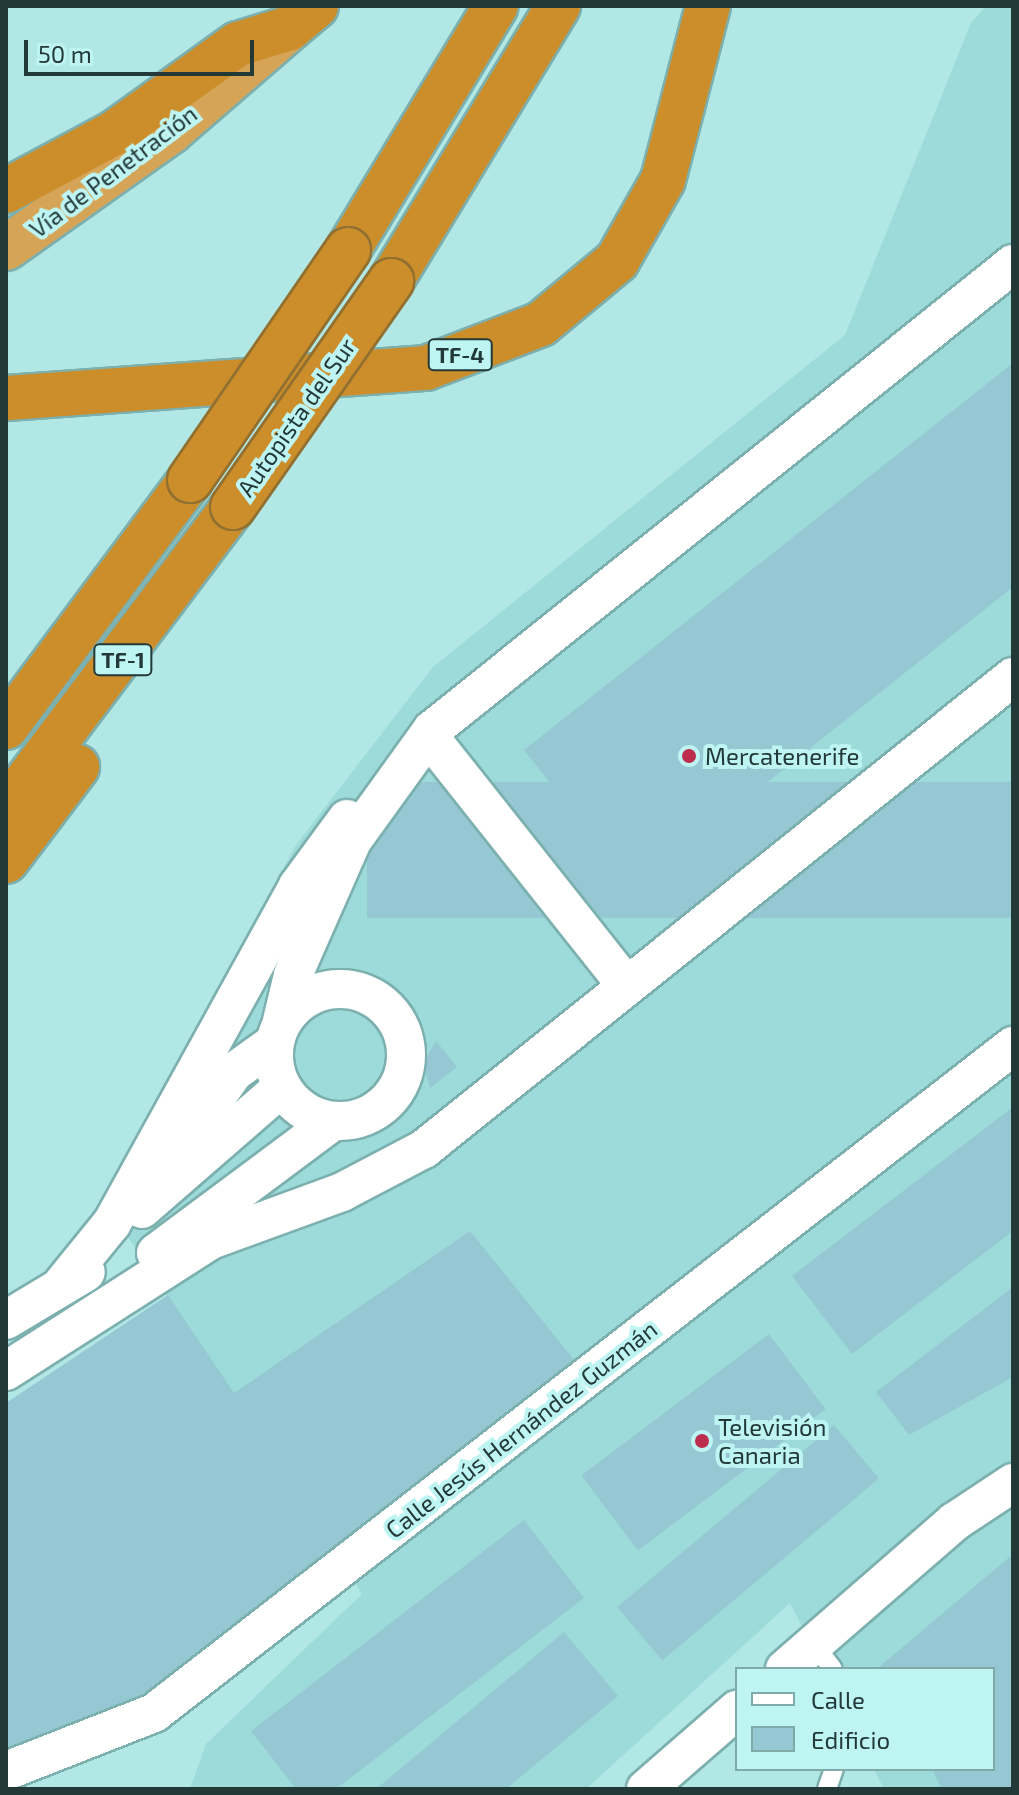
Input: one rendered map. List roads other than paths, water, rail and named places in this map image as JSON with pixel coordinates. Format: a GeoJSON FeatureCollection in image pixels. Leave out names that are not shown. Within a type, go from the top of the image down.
{"type":"FeatureCollection","features":[{"type":"Feature","properties":{"kind":"highway","name":"TF-1"},"geometry":{"type":"LineString","coordinates":[[6,727],[190,480],[348,250],[496,6]]}},
{"type":"Feature","properties":{"kind":"highway","name":"Autopista del Sur"},"geometry":{"type":"LineString","coordinates":[[6,808],[88,709],[391,281],[558,6]]}},
{"type":"Feature","properties":{"kind":"highway","name":"TF-4"},"geometry":{"type":"LineString","coordinates":[[6,398],[426,368],[541,324],[617,261],[663,180],[708,6]]}},
{"type":"Feature","properties":{"kind":"highway"},"geometry":{"type":"LineString","coordinates":[[6,191],[114,133],[238,44],[303,17]]}},
{"type":"Feature","properties":{"kind":"highway","name":"Vía de Penetración"},"geometry":{"type":"LineString","coordinates":[[6,248],[171,131],[303,17]]}},
{"type":"Feature","properties":{"kind":"highway"},"geometry":{"type":"LineString","coordinates":[[6,861],[80,763],[88,709]]}},
{"type":"Feature","properties":{"kind":"street"},"geometry":{"type":"LineString","coordinates":[[344,1121],[295,1104],[281,1088],[278,1032],[298,961],[389,796],[432,730],[479,687],[1013,264]]}},
{"type":"Feature","properties":{"kind":"street"},"geometry":{"type":"LineString","coordinates":[[211,1240],[342,1192],[424,1149],[1013,677]]}},
{"type":"Feature","properties":{"kind":"street"},"geometry":{"type":"LineString","coordinates":[[64,1282],[112,1223],[314,861],[439,749],[479,687]]}},
{"type":"Feature","properties":{"kind":"street"},"geometry":{"type":"LineString","coordinates":[[439,749],[626,985]]}},
{"type":"Feature","properties":{"kind":"street"},"geometry":{"type":"LineString","coordinates":[[6,1320],[106,1259],[234,1072],[278,1032],[296,1004],[339,988],[362,992],[396,1019],[406,1049],[402,1081],[382,1105],[344,1121],[163,1241],[132,1288]]}},
{"type":"Feature","properties":{"kind":"street","name":"Calle Jesús Hernández Guzmán"},"geometry":{"type":"LineString","coordinates":[[6,1771],[154,1713],[1013,1046]]}},
{"type":"Feature","properties":{"kind":"street"},"geometry":{"type":"LineString","coordinates":[[142,1209],[281,1088]]}},
{"type":"Feature","properties":{"kind":"street"},"geometry":{"type":"LineString","coordinates":[[6,1371],[211,1240],[335,1150],[344,1121]]}},
{"type":"Feature","properties":{"kind":"street"},"geometry":{"type":"LineString","coordinates":[[791,1667],[824,1656],[954,1522],[1013,1483]]}},
{"type":"Feature","properties":{"kind":"street"},"geometry":{"type":"LineString","coordinates":[[646,1789],[735,1712]]}},
{"type":"Feature","properties":{"kind":"place","name":"Mercatenerife"},"geometry":{"type":"Point","coordinates":[689,756]}},
{"type":"Feature","properties":{"kind":"place","name":"Televisión Canaria"},"geometry":{"type":"Point","coordinates":[702,1441]}}]}
